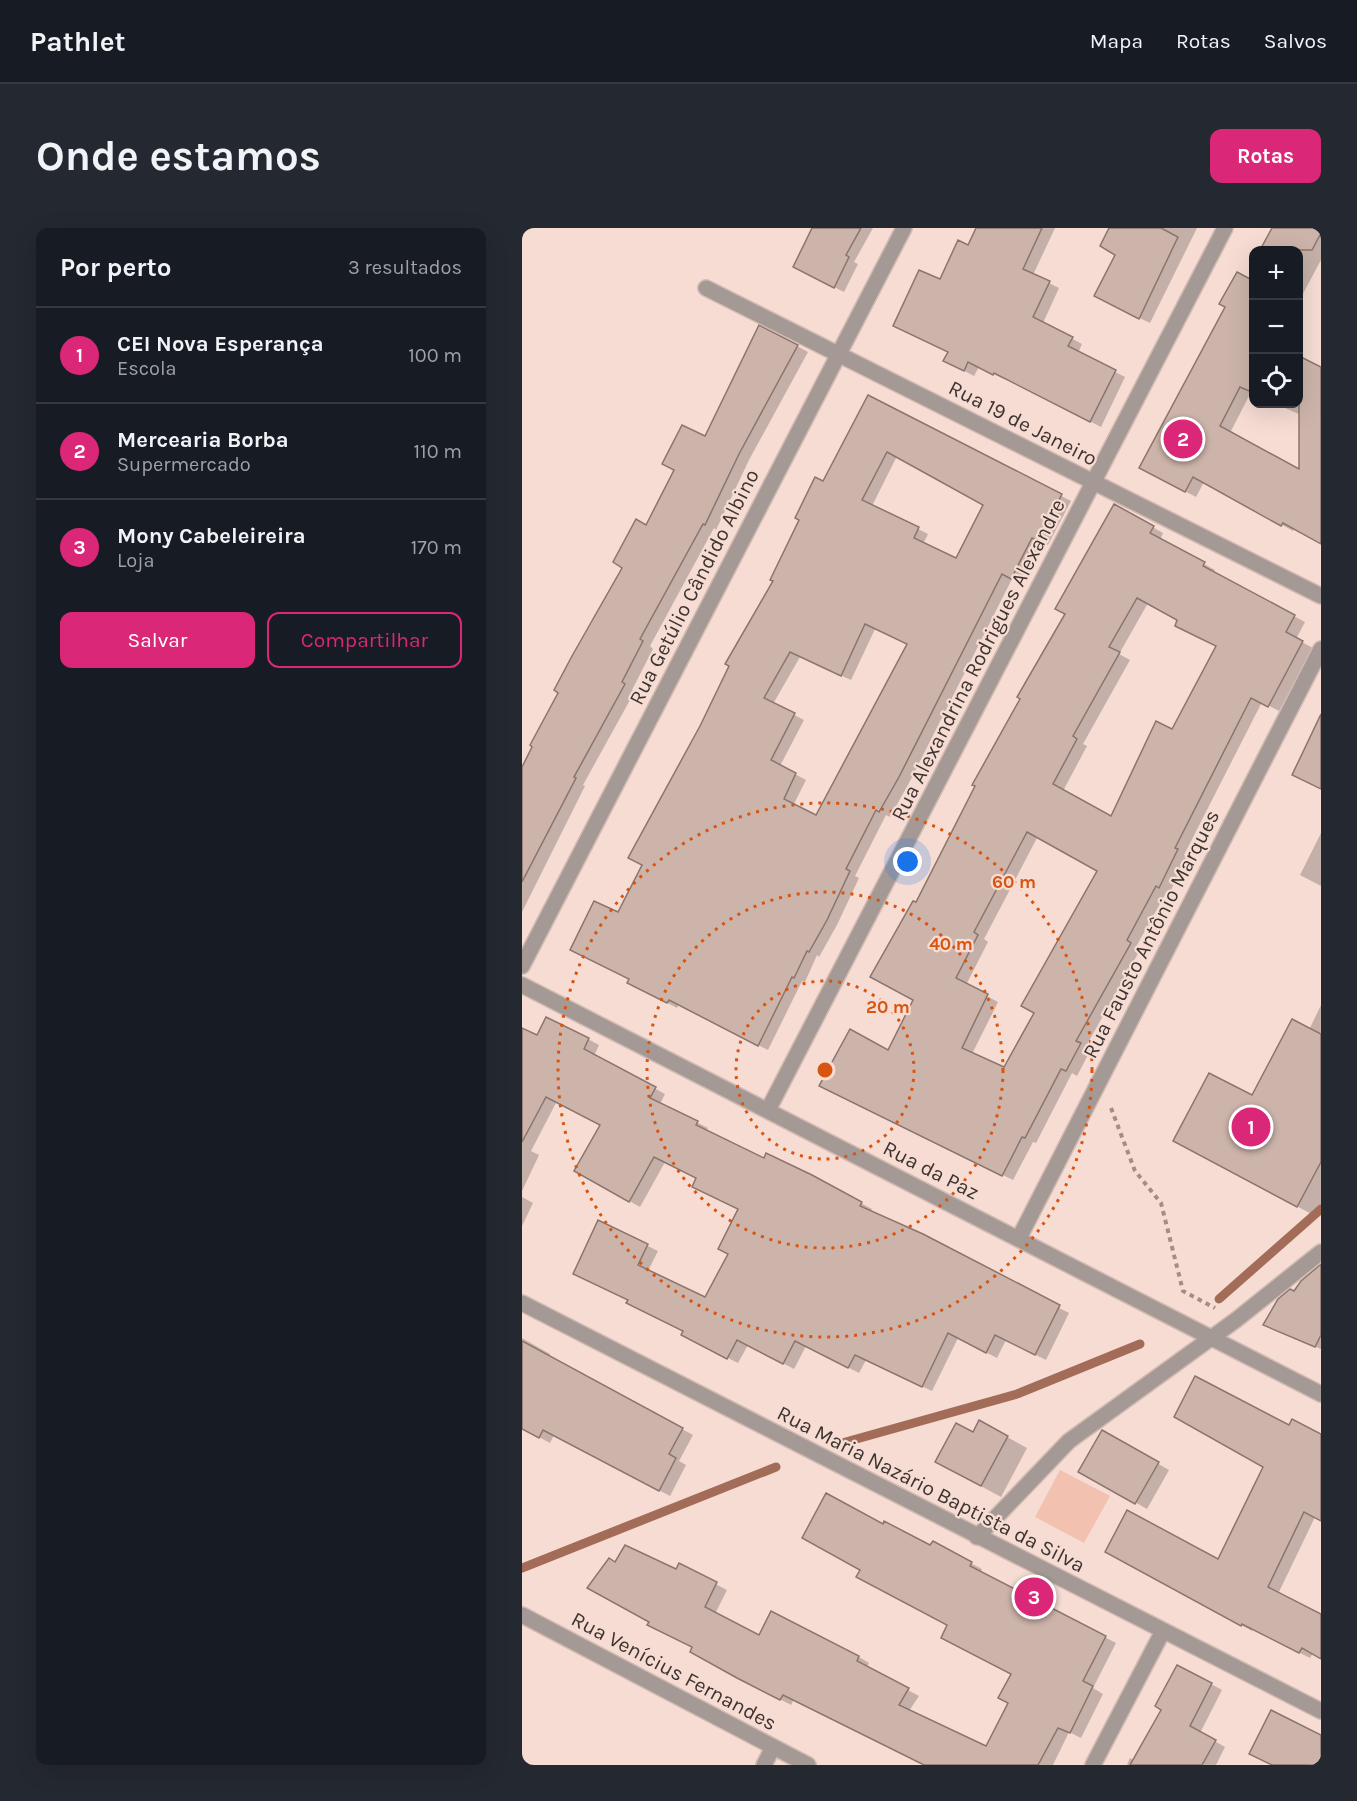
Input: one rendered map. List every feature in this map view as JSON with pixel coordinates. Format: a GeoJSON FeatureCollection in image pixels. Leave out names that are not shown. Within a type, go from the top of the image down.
{"type":"FeatureCollection","features":[{"type":"Feature","properties":{"kind":"street","name":"Rua Getúlio Cândido Albino"},"geometry":{"type":"LineString","coordinates":[[522,966],[904,228]]}},
{"type":"Feature","properties":{"kind":"street","name":"Rua Alexandrina Rodrigues Alexandre"},"geometry":{"type":"LineString","coordinates":[[768,1110],[1225,228]]}},
{"type":"Feature","properties":{"kind":"street","name":"Rua 19 de Janeiro"},"geometry":{"type":"LineString","coordinates":[[706,288],[1321,596]]}},
{"type":"Feature","properties":{"kind":"street","name":"Rua Fausto Antônio Marques"},"geometry":{"type":"LineString","coordinates":[[1019,1238],[1321,650]]}},
{"type":"Feature","properties":{"kind":"street","name":"Rua da Paz"},"geometry":{"type":"LineString","coordinates":[[522,985],[1321,1394]]}},
{"type":"Feature","properties":{"kind":"street"},"geometry":{"type":"LineString","coordinates":[[977,1537],[1069,1441],[1236,1320],[1321,1252]]}},
{"type":"Feature","properties":{"kind":"street","name":"Rua Maria Nazário Baptista da Silva"},"geometry":{"type":"LineString","coordinates":[[522,1303],[1321,1711]]}},
{"type":"Feature","properties":{"kind":"street","name":"Rua Venícius Fernandes"},"geometry":{"type":"LineString","coordinates":[[522,1615],[808,1765]]}},
{"type":"Feature","properties":{"kind":"street"},"geometry":{"type":"LineString","coordinates":[[1093,1765],[1163,1631]]}},
{"type":"Feature","properties":{"kind":"street"},"geometry":{"type":"LineString","coordinates":[[764,1765],[773,1747]]}},
{"type":"Feature","properties":{"kind":"path"},"geometry":{"type":"LineString","coordinates":[[1111,1106],[1135,1171],[1161,1203],[1183,1291],[1236,1320]]}},
{"type":"Feature","properties":{"kind":"shaded area"},"geometry":{"type":"Polygon","coordinates":[[[1060,1470],[1110,1496],[1084,1543],[1035,1517],[1060,1470]]]}},
{"type":"Feature","properties":{"kind":"building"},"geometry":{"type":"Polygon","coordinates":[[[812,228],[861,228],[846,255],[849,257],[834,288],[793,267],[812,228]]]}},
{"type":"Feature","properties":{"kind":"building"},"geometry":{"type":"Polygon","coordinates":[[[976,228],[1042,228],[1023,269],[1050,281],[1033,317],[1073,337],[1068,346],[1116,370],[1090,422],[968,362],[964,371],[943,361],[948,352],[893,326],[919,270],[940,279],[958,240],[968,245],[976,228]]]}},
{"type":"Feature","properties":{"kind":"building"},"geometry":{"type":"Polygon","coordinates":[[[1109,228],[1161,228],[1178,237],[1139,319],[1094,296],[1115,255],[1100,246],[1109,228]]]}},
{"type":"Feature","properties":{"kind":"building"},"geometry":{"type":"Polygon","coordinates":[[[1272,228],[1321,228],[1321,233],[1312,250],[1303,250],[1303,246],[1262,246],[1272,228]]]}},
{"type":"Feature","properties":{"kind":"building"},"geometry":{"type":"Polygon","coordinates":[[[1237,272],[1249,278],[1249,391],[1240,387],[1220,426],[1299,469],[1299,408],[1303,408],[1303,358],[1321,367],[1321,544],[1283,523],[1281,526],[1193,477],[1185,492],[1139,468],[1225,307],[1219,304],[1237,272]]]}},
{"type":"Feature","properties":{"kind":"building"},"geometry":{"type":"Polygon","coordinates":[[[759,325],[798,345],[739,454],[705,525],[703,524],[640,639],[643,641],[622,682],[625,684],[574,777],[576,778],[522,882],[522,767],[532,747],[530,745],[558,693],[554,690],[622,568],[613,562],[636,519],[646,525],[674,470],[662,464],[682,425],[705,436],[759,325]]]}},
{"type":"Feature","properties":{"kind":"building"},"geometry":{"type":"Polygon","coordinates":[[[868,395],[1062,494],[1038,541],[1032,538],[1011,579],[1002,574],[899,777],[879,812],[876,810],[846,869],[850,871],[827,920],[809,952],[807,951],[794,978],[792,977],[758,1046],[669,1000],[667,1003],[627,983],[629,979],[570,950],[594,901],[618,912],[642,865],[628,858],[700,726],[729,666],[725,664],[773,581],[770,580],[799,520],[795,518],[815,477],[823,481],[868,395]],[[887,452],[862,500],[919,527],[914,538],[956,558],[983,505],[887,452]],[[865,624],[841,676],[790,652],[764,698],[795,713],[771,760],[796,773],[784,799],[816,815],[907,644],[865,624]]]}},
{"type":"Feature","properties":{"kind":"building"},"geometry":{"type":"Polygon","coordinates":[[[1114,504],[1154,526],[1150,533],[1205,562],[1203,566],[1295,615],[1286,632],[1303,641],[1268,707],[1251,698],[1175,848],[1178,849],[1159,888],[1156,886],[1127,940],[1131,943],[1076,1041],[1081,1043],[1066,1071],[1061,1069],[1002,1176],[819,1086],[850,1029],[888,1050],[913,1000],[870,977],[913,901],[916,902],[975,786],[972,785],[1020,699],[1017,697],[1065,614],[1055,609],[1114,504]],[[1137,598],[1109,647],[1120,652],[1073,736],[1077,739],[1053,784],[1111,816],[1156,721],[1172,729],[1216,646],[1175,626],[1177,620],[1137,598]],[[1027,832],[974,932],[978,935],[956,978],[988,994],[962,1048],[1004,1067],[1034,1013],[1021,1006],[1097,871],[1027,832]]]}},
{"type":"Feature","properties":{"kind":"building"},"geometry":{"type":"Polygon","coordinates":[[[1321,714],[1321,789],[1292,775],[1321,714]]]}},
{"type":"Feature","properties":{"kind":"building"},"geometry":{"type":"Polygon","coordinates":[[[546,1017],[589,1038],[584,1049],[656,1087],[650,1098],[698,1121],[696,1125],[764,1158],[766,1153],[812,1175],[862,1202],[860,1206],[923,1234],[1060,1305],[1035,1355],[995,1335],[986,1353],[948,1333],[922,1387],[855,1355],[848,1368],[795,1341],[783,1364],[737,1340],[727,1359],[681,1335],[683,1331],[626,1303],[628,1300],[573,1274],[598,1220],[648,1244],[638,1265],[705,1297],[728,1254],[718,1249],[738,1209],[692,1187],[696,1178],[654,1157],[629,1202],[574,1171],[600,1125],[546,1097],[522,1142],[522,1028],[537,1035],[546,1017]]]}},
{"type":"Feature","properties":{"kind":"building"},"geometry":{"type":"Polygon","coordinates":[[[1292,1019],[1321,1034],[1321,1162],[1297,1207],[1173,1141],[1209,1073],[1252,1095],[1292,1019]]]}},
{"type":"Feature","properties":{"kind":"building"},"geometry":{"type":"Polygon","coordinates":[[[1321,1264],[1321,1335],[1315,1347],[1263,1325],[1278,1299],[1290,1289],[1294,1291],[1301,1281],[1321,1264]]]}},
{"type":"Feature","properties":{"kind":"building"},"geometry":{"type":"Polygon","coordinates":[[[522,1341],[683,1428],[669,1454],[676,1458],[659,1491],[543,1430],[539,1438],[522,1429],[522,1341]]]}},
{"type":"Feature","properties":{"kind":"building"},"geometry":{"type":"Polygon","coordinates":[[[1195,1376],[1289,1425],[1292,1419],[1321,1434],[1321,1521],[1304,1512],[1268,1587],[1321,1614],[1321,1659],[1302,1648],[1299,1653],[1242,1624],[1241,1626],[1105,1552],[1127,1510],[1218,1559],[1263,1467],[1174,1417],[1195,1376]]]}},
{"type":"Feature","properties":{"kind":"building"},"geometry":{"type":"Polygon","coordinates":[[[979,1420],[1008,1436],[981,1486],[935,1462],[956,1423],[973,1432],[979,1420]]]}},
{"type":"Feature","properties":{"kind":"building"},"geometry":{"type":"Polygon","coordinates":[[[1102,1430],[1159,1462],[1135,1504],[1078,1472],[1102,1430]]]}},
{"type":"Feature","properties":{"kind":"building"},"geometry":{"type":"Polygon","coordinates":[[[826,1493],[883,1524],[884,1521],[930,1545],[933,1541],[972,1562],[970,1566],[1106,1636],[1083,1681],[1093,1686],[1070,1733],[1058,1728],[1038,1765],[924,1765],[783,1695],[780,1700],[737,1678],[690,1652],[692,1647],[647,1625],[649,1622],[587,1588],[609,1558],[615,1562],[625,1545],[676,1569],[679,1563],[717,1582],[705,1607],[759,1635],[771,1611],[859,1656],[857,1661],[909,1688],[899,1705],[986,1746],[1008,1703],[998,1698],[1011,1674],[941,1638],[947,1625],[856,1577],[860,1570],[802,1538],[826,1493]]]}},
{"type":"Feature","properties":{"kind":"building"},"geometry":{"type":"Polygon","coordinates":[[[1177,1665],[1212,1683],[1190,1726],[1216,1740],[1202,1765],[1130,1765],[1161,1710],[1155,1706],[1177,1665]]]}},
{"type":"Feature","properties":{"kind":"building"},"geometry":{"type":"Polygon","coordinates":[[[1271,1710],[1321,1735],[1321,1765],[1272,1765],[1249,1754],[1271,1710]]]}},
{"type":"Feature","properties":{"kind":"waterway"},"geometry":{"type":"LineString","coordinates":[[1219,1299],[1321,1209]]}},
{"type":"Feature","properties":{"kind":"waterway"},"geometry":{"type":"LineString","coordinates":[[835,1445],[1017,1394],[1140,1344]]}},
{"type":"Feature","properties":{"kind":"waterway"},"geometry":{"type":"LineString","coordinates":[[522,1568],[776,1467]]}},
{"type":"Feature","properties":{"kind":"place","name":"Mercearia Borba"},"geometry":{"type":"Point","coordinates":[1183,439]}},
{"type":"Feature","properties":{"kind":"place","name":"CEI Nova Esperança"},"geometry":{"type":"Point","coordinates":[1251,1127]}},
{"type":"Feature","properties":{"kind":"place","name":"Mony Cabeleireira"},"geometry":{"type":"Point","coordinates":[1034,1597]}}]}
